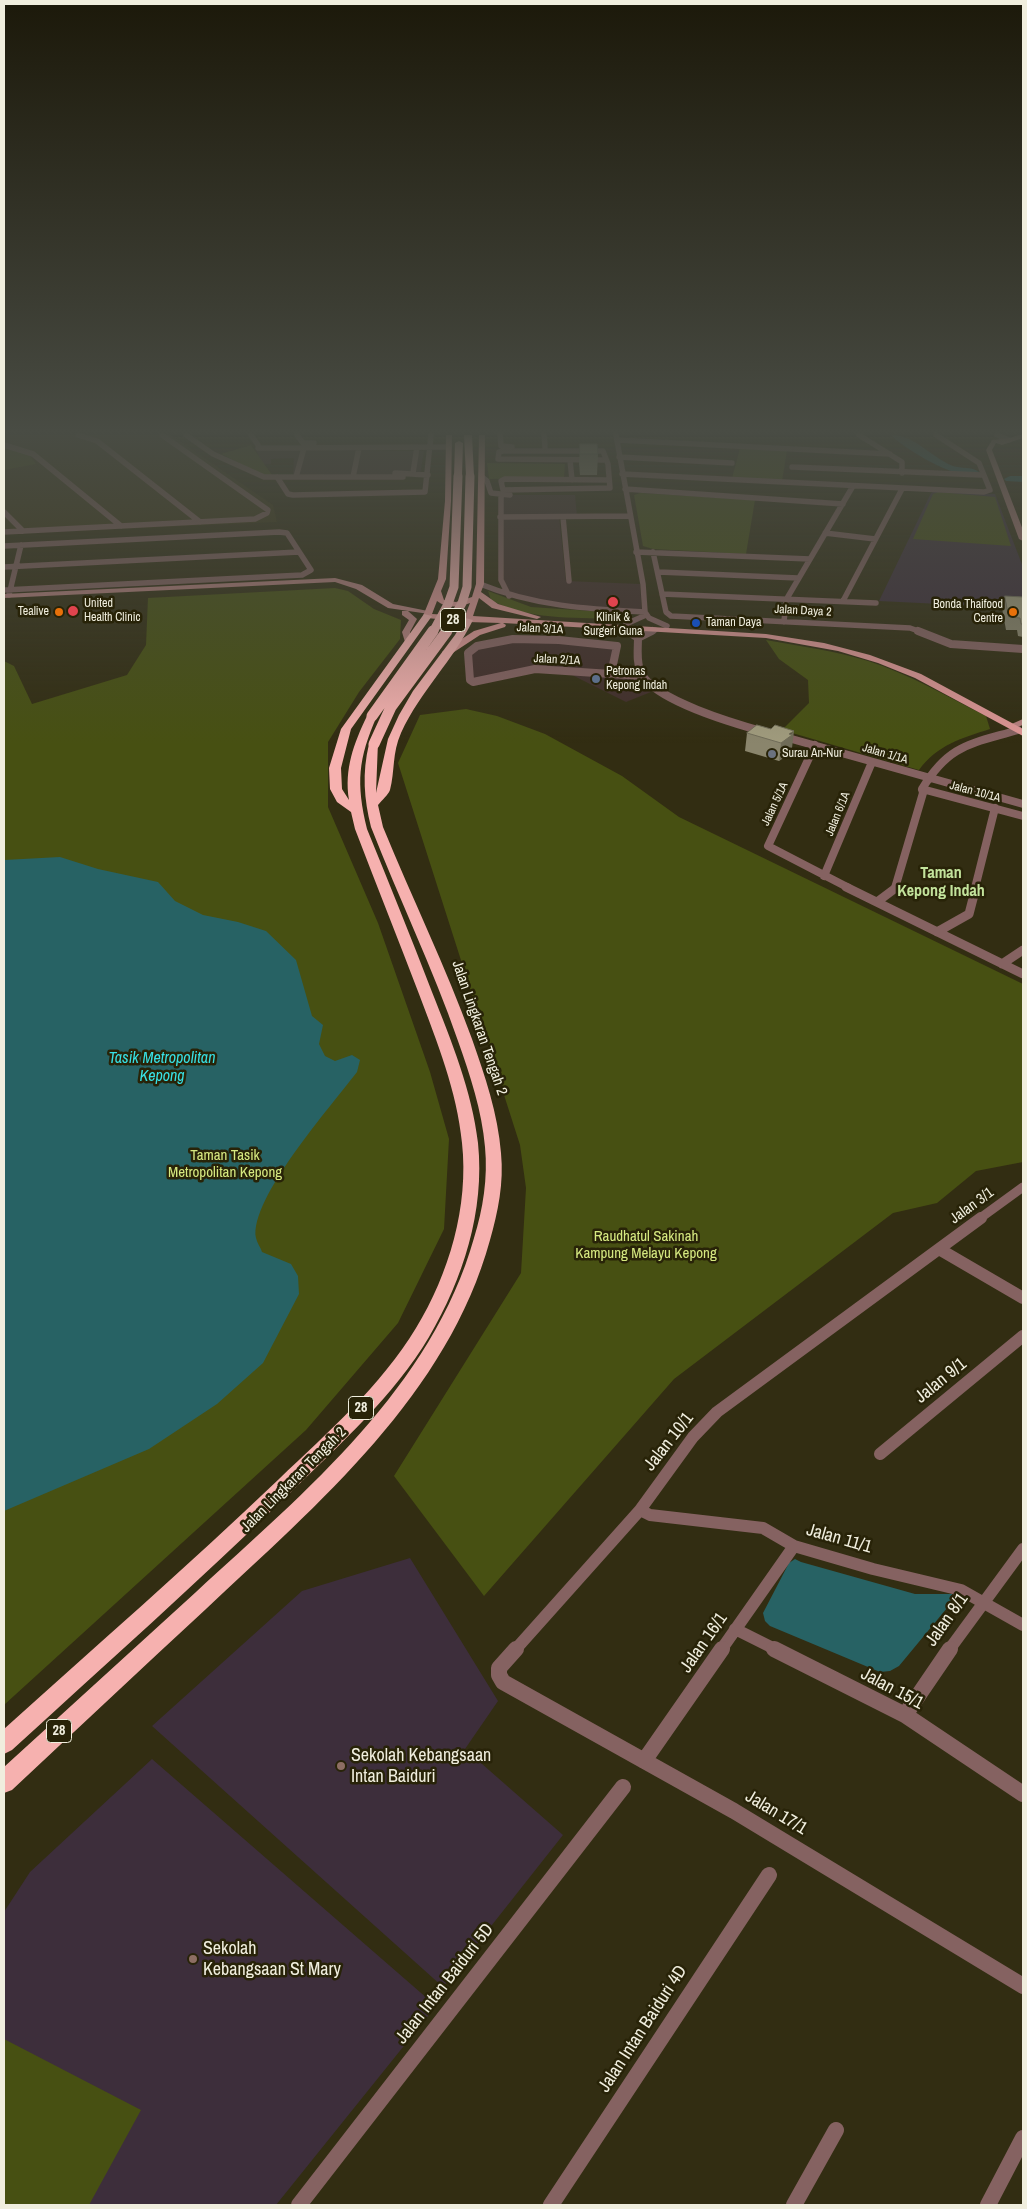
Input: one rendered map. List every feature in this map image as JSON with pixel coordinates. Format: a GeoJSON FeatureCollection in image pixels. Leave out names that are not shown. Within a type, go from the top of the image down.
{"type":"FeatureCollection","features":[{"type":"Feature","properties":{"kind":"highway","name":"Jalan Lingkaran Tengah 2"},"geometry":{"type":"LineString","coordinates":[[4,1782],[278,1528],[371,1433],[441,1340],[459,1308],[483,1247],[494,1179],[493,1142],[481,1092],[463,1036],[393,867],[364,808],[352,774],[359,743],[380,701],[434,629],[450,602],[454,587],[456,538]]}},
{"type":"Feature","properties":{"kind":"highway","name":"Jalan Lingkaran Tengah 2"},"geometry":{"type":"LineString","coordinates":[[4,1743],[261,1510],[350,1421],[420,1335],[439,1302],[461,1246],[470,1190],[470,1144],[461,1094],[444,1040],[361,830],[368,772],[374,744],[394,702],[447,631],[463,602],[467,587],[468,538]]}},
{"type":"Feature","properties":{"kind":"highway"},"geometry":{"type":"LineString","coordinates":[[428,614],[354,714],[342,741],[335,768],[336,789],[341,800],[364,808],[384,791],[386,767],[393,739],[404,715],[444,655],[460,636],[469,617]]}},
{"type":"Feature","properties":{"kind":"highway"},"geometry":{"type":"LineString","coordinates":[[412,638],[426,629],[441,627],[456,631],[460,636]]}},
{"type":"Feature","properties":{"kind":"main road"},"geometry":{"type":"LineString","coordinates":[[445,538],[442,579],[428,614],[775,633],[821,640],[899,661],[1021,728]]}},
{"type":"Feature","properties":{"kind":"main road"},"geometry":{"type":"LineString","coordinates":[[469,617],[478,591],[480,538]]}},
{"type":"Feature","properties":{"kind":"main road"},"geometry":{"type":"LineString","coordinates":[[438,592],[441,601],[450,604],[464,603],[478,591]]}},
{"type":"Feature","properties":{"kind":"main road"},"geometry":{"type":"LineString","coordinates":[[478,591],[495,606],[542,621]]}},
{"type":"Feature","properties":{"kind":"main road"},"geometry":{"type":"LineString","coordinates":[[444,655],[469,637],[494,627],[542,621]]}},
{"type":"Feature","properties":{"kind":"main road"},"geometry":{"type":"LineString","coordinates":[[625,626],[655,630],[766,636],[865,656],[901,669],[1021,728]]}},
{"type":"Feature","properties":{"kind":"main road"},"geometry":{"type":"LineString","coordinates":[[992,715],[998,725],[998,734],[1021,728]]}},
{"type":"Feature","properties":{"kind":"street"},"geometry":{"type":"LineString","coordinates":[[4,546],[158,538]]}},
{"type":"Feature","properties":{"kind":"street"},"geometry":{"type":"LineString","coordinates":[[6,594],[308,573],[311,570],[290,538]]}},
{"type":"Feature","properties":{"kind":"street"},"geometry":{"type":"LineString","coordinates":[[500,538],[501,580],[509,596]]}},
{"type":"Feature","properties":{"kind":"street"},"geometry":{"type":"LineString","coordinates":[[564,538],[569,581]]}},
{"type":"Feature","properties":{"kind":"street"},"geometry":{"type":"LineString","coordinates":[[634,538],[643,584],[645,614]]}},
{"type":"Feature","properties":{"kind":"street"},"geometry":{"type":"LineString","coordinates":[[784,622],[786,600],[823,538]]}},
{"type":"Feature","properties":{"kind":"street"},"geometry":{"type":"LineString","coordinates":[[843,602],[876,540],[862,538]]}},
{"type":"Feature","properties":{"kind":"street"},"geometry":{"type":"LineString","coordinates":[[6,594],[17,567],[21,545]]}},
{"type":"Feature","properties":{"kind":"street"},"geometry":{"type":"LineString","coordinates":[[4,567],[299,552]]}},
{"type":"Feature","properties":{"kind":"street"},"geometry":{"type":"LineString","coordinates":[[636,552],[810,559]]}},
{"type":"Feature","properties":{"kind":"street"},"geometry":{"type":"LineString","coordinates":[[653,552],[659,572],[662,594],[876,603]]}},
{"type":"Feature","properties":{"kind":"street"},"geometry":{"type":"LineString","coordinates":[[659,572],[798,578]]}},
{"type":"Feature","properties":{"kind":"street"},"geometry":{"type":"LineString","coordinates":[[6,594],[334,582],[360,587],[391,606],[428,614]]}},
{"type":"Feature","properties":{"kind":"street"},"geometry":{"type":"LineString","coordinates":[[334,582],[353,589],[375,604],[405,613],[428,614]]}},
{"type":"Feature","properties":{"kind":"street"},"geometry":{"type":"LineString","coordinates":[[478,591],[509,596],[550,607],[645,614],[667,626]]}},
{"type":"Feature","properties":{"kind":"street","name":"Jalan Daya 2"},"geometry":{"type":"LineString","coordinates":[[662,594],[666,612],[676,616],[910,628],[951,644],[1023,649]]}},
{"type":"Feature","properties":{"kind":"street"},"geometry":{"type":"LineString","coordinates":[[405,613],[413,619],[406,632],[412,638]]}},
{"type":"Feature","properties":{"kind":"street"},"geometry":{"type":"LineString","coordinates":[[642,676],[638,660],[638,638],[625,626],[645,614]]}},
{"type":"Feature","properties":{"kind":"street"},"geometry":{"type":"LineString","coordinates":[[638,638],[655,630]]}},
{"type":"Feature","properties":{"kind":"street","name":"Jalan 3/1A"},"geometry":{"type":"LineString","coordinates":[[473,682],[470,680],[468,651],[502,640],[516,638],[615,645],[617,646],[611,674]]}},
{"type":"Feature","properties":{"kind":"street","name":"Jalan 2/1A"},"geometry":{"type":"LineString","coordinates":[[473,682],[535,669],[642,676]]}},
{"type":"Feature","properties":{"kind":"street","name":"Jalan 1/1A"},"geometry":{"type":"LineString","coordinates":[[642,676],[676,700],[745,726],[1023,804]]}},
{"type":"Feature","properties":{"kind":"street"},"geometry":{"type":"LineString","coordinates":[[877,902],[891,894],[897,886],[925,791],[933,782],[929,778],[944,756],[959,748],[1021,728]]}},
{"type":"Feature","properties":{"kind":"street","name":"Jalan 5/1A"},"geometry":{"type":"LineString","coordinates":[[815,746],[768,846],[775,852],[824,876]]}},
{"type":"Feature","properties":{"kind":"street","name":"Jalan 6/1A"},"geometry":{"type":"LineString","coordinates":[[824,876],[872,762]]}},
{"type":"Feature","properties":{"kind":"street","name":"Jalan 10/1A"},"geometry":{"type":"LineString","coordinates":[[925,791],[1023,816]]}},
{"type":"Feature","properties":{"kind":"street"},"geometry":{"type":"LineString","coordinates":[[938,932],[968,914],[995,808]]}},
{"type":"Feature","properties":{"kind":"street"},"geometry":{"type":"LineString","coordinates":[[824,876],[1023,974]]}},
{"type":"Feature","properties":{"kind":"street"},"geometry":{"type":"LineString","coordinates":[[1002,964],[1023,950]]}},
{"type":"Feature","properties":{"kind":"street","name":"Jalan 3/1"},"geometry":{"type":"LineString","coordinates":[[939,1249],[1023,1187]]}},
{"type":"Feature","properties":{"kind":"street"},"geometry":{"type":"LineString","coordinates":[[939,1249],[1023,1298]]}},
{"type":"Feature","properties":{"kind":"street","name":"Jalan 10/1"},"geometry":{"type":"LineString","coordinates":[[503,1682],[499,1675],[499,1668],[640,1510],[693,1437],[717,1412],[939,1249]]}},
{"type":"Feature","properties":{"kind":"street","name":"Jalan 9/1"},"geometry":{"type":"LineString","coordinates":[[880,1454],[1023,1336]]}},
{"type":"Feature","properties":{"kind":"street","name":"Jalan 11/1"},"geometry":{"type":"LineString","coordinates":[[640,1510],[650,1515],[763,1528],[794,1546],[873,1569],[961,1590],[1023,1625]]}},
{"type":"Feature","properties":{"kind":"street","name":"Jalan 16/1"},"geometry":{"type":"LineString","coordinates":[[644,1761],[794,1546]]}},
{"type":"Feature","properties":{"kind":"street","name":"Jalan 8/1"},"geometry":{"type":"LineString","coordinates":[[905,1715],[983,1601],[1023,1549]]}},
{"type":"Feature","properties":{"kind":"street","name":"Jalan 15/1"},"geometry":{"type":"LineString","coordinates":[[735,1630],[905,1715],[1023,1794]]}},
{"type":"Feature","properties":{"kind":"street","name":"Jalan 17/1"},"geometry":{"type":"LineString","coordinates":[[503,1682],[734,1811],[1023,1986]]}},
{"type":"Feature","properties":{"kind":"street","name":"Jalan Intan Baiduri 5D"},"geometry":{"type":"LineString","coordinates":[[299,2205],[623,1787]]}},
{"type":"Feature","properties":{"kind":"street","name":"Jalan Intan Baiduri 4D"},"geometry":{"type":"LineString","coordinates":[[551,2205],[769,1875]]}},
{"type":"Feature","properties":{"kind":"street"},"geometry":{"type":"LineString","coordinates":[[794,2205],[836,2130]]}},
{"type":"Feature","properties":{"kind":"street"},"geometry":{"type":"LineString","coordinates":[[988,2205],[1023,2138]]}},
{"type":"Feature","properties":{"kind":"shaded area"},"geometry":{"type":"Polygon","coordinates":[[[504,538],[561,538],[566,581],[640,584],[642,611],[551,606],[512,596],[504,581],[504,538]]]}},
{"type":"Feature","properties":{"kind":"shaded area"},"geometry":{"type":"Polygon","coordinates":[[[909,538],[1012,538],[1023,567],[1023,608],[879,601],[909,538]]]}},
{"type":"Feature","properties":{"kind":"shaded area"},"geometry":{"type":"Polygon","coordinates":[[[503,641],[614,646],[608,673],[533,667],[473,680],[471,651],[503,641]]]}},
{"type":"Feature","properties":{"kind":"shaded area"},"geometry":{"type":"Polygon","coordinates":[[[570,674],[634,676],[651,692],[626,702],[570,674]]]}},
{"type":"Feature","properties":{"kind":"shaded area","name":"Sekolah Kebangsaan Intan Baiduri"},"geometry":{"type":"Polygon","coordinates":[[[410,1558],[498,1701],[465,1749],[563,1835],[443,1987],[152,1726],[302,1591],[410,1558]]]}},
{"type":"Feature","properties":{"kind":"shaded area","name":"Sekolah Kebangsaan St Mary"},"geometry":{"type":"Polygon","coordinates":[[[152,1759],[436,2006],[276,2205],[4,2205],[4,1912],[30,1872],[152,1759]]]}},
{"type":"Feature","properties":{"kind":"green space"},"geometry":{"type":"Polygon","coordinates":[[[642,538],[749,538],[746,554],[653,549],[643,546],[642,538]]]}},
{"type":"Feature","properties":{"kind":"green space"},"geometry":{"type":"Polygon","coordinates":[[[1008,538],[1011,546],[913,539],[1008,538]]]}},
{"type":"Feature","properties":{"kind":"green space","name":"Taman Tasik Metropolitan Kepong"},"geometry":{"type":"Polygon","coordinates":[[[335,588],[348,591],[374,609],[401,620],[400,639],[359,692],[328,742],[328,807],[378,923],[430,1072],[449,1139],[444,1229],[398,1323],[306,1430],[4,1705],[4,661],[14,666],[32,704],[127,675],[146,645],[148,598],[335,588]]]}},
{"type":"Feature","properties":{"kind":"green space"},"geometry":{"type":"Polygon","coordinates":[[[488,591],[531,607],[621,613],[613,619],[535,614],[519,611],[491,600],[488,591]]]}},
{"type":"Feature","properties":{"kind":"green space"},"geometry":{"type":"Polygon","coordinates":[[[766,640],[843,654],[883,666],[928,686],[986,716],[990,729],[960,739],[942,748],[926,761],[919,770],[782,730],[809,703],[808,680],[779,659],[766,640]]]}},
{"type":"Feature","properties":{"kind":"green space","name":"Raudhatul Sakinah Kampung Melayu Kepong"},"geometry":{"type":"Polygon","coordinates":[[[466,709],[497,716],[545,734],[622,776],[679,817],[1023,984],[1023,1162],[976,1171],[937,1203],[893,1213],[674,1379],[484,1596],[394,1476],[521,1273],[526,1188],[520,1145],[398,763],[420,715],[466,709]]]}},
{"type":"Feature","properties":{"kind":"green space"},"geometry":{"type":"Polygon","coordinates":[[[4,2039],[141,2110],[89,2205],[4,2205],[4,2039]]]}},
{"type":"Feature","properties":{"kind":"water","name":"Tasik Metropolitan Kepong"},"geometry":{"type":"Polygon","coordinates":[[[60,857],[98,869],[158,882],[175,901],[203,915],[238,922],[266,931],[296,960],[312,1016],[323,1025],[319,1044],[325,1056],[335,1061],[352,1055],[360,1060],[357,1072],[312,1129],[278,1177],[265,1200],[257,1221],[256,1238],[262,1252],[291,1264],[298,1276],[299,1294],[263,1363],[217,1404],[149,1449],[4,1511],[4,860],[60,857]]]}},
{"type":"Feature","properties":{"kind":"water"},"geometry":{"type":"Polygon","coordinates":[[[795,1559],[915,1594],[952,1594],[953,1606],[947,1608],[899,1666],[890,1671],[880,1672],[770,1626],[765,1621],[763,1613],[789,1563],[795,1559]]]}},
{"type":"Feature","properties":{"kind":"building"},"geometry":{"type":"Polygon","coordinates":[[[1005,596],[1023,597],[1023,624],[1021,624],[1020,618],[1009,617],[1005,596]]]}},
{"type":"Feature","properties":{"kind":"building"},"geometry":{"type":"Polygon","coordinates":[[[757,725],[771,729],[775,725],[794,731],[789,734],[792,735],[781,743],[747,733],[757,725]]]}},
{"type":"Feature","properties":{"kind":"place","name":"Klinik & Surgeri Guna"},"geometry":{"type":"Point","coordinates":[613,602]}},
{"type":"Feature","properties":{"kind":"place","name":"United Health Clinic"},"geometry":{"type":"Point","coordinates":[73,611]}},
{"type":"Feature","properties":{"kind":"place","name":"Tealive"},"geometry":{"type":"Point","coordinates":[59,612]}},
{"type":"Feature","properties":{"kind":"place","name":"Bonda Thaifood Centre"},"geometry":{"type":"Point","coordinates":[1013,612]}},
{"type":"Feature","properties":{"kind":"place","name":"Taman Daya"},"geometry":{"type":"Point","coordinates":[696,623]}},
{"type":"Feature","properties":{"kind":"place","name":"Petronas Kepong Indah"},"geometry":{"type":"Point","coordinates":[596,679]}},
{"type":"Feature","properties":{"kind":"place","name":"Surau An-Nur"},"geometry":{"type":"Point","coordinates":[772,754]}},
{"type":"Feature","properties":{"kind":"place","name":"Sekolah Kebangsaan Intan Baiduri"},"geometry":{"type":"Point","coordinates":[341,1766]}},
{"type":"Feature","properties":{"kind":"place","name":"Sekolah Kebangsaan St Mary"},"geometry":{"type":"Point","coordinates":[193,1959]}},
{"type":"Feature","properties":{"kind":"district","name":"Taman Kepong Indah"},"geometry":{"type":"Point","coordinates":[941,883]}}]}
